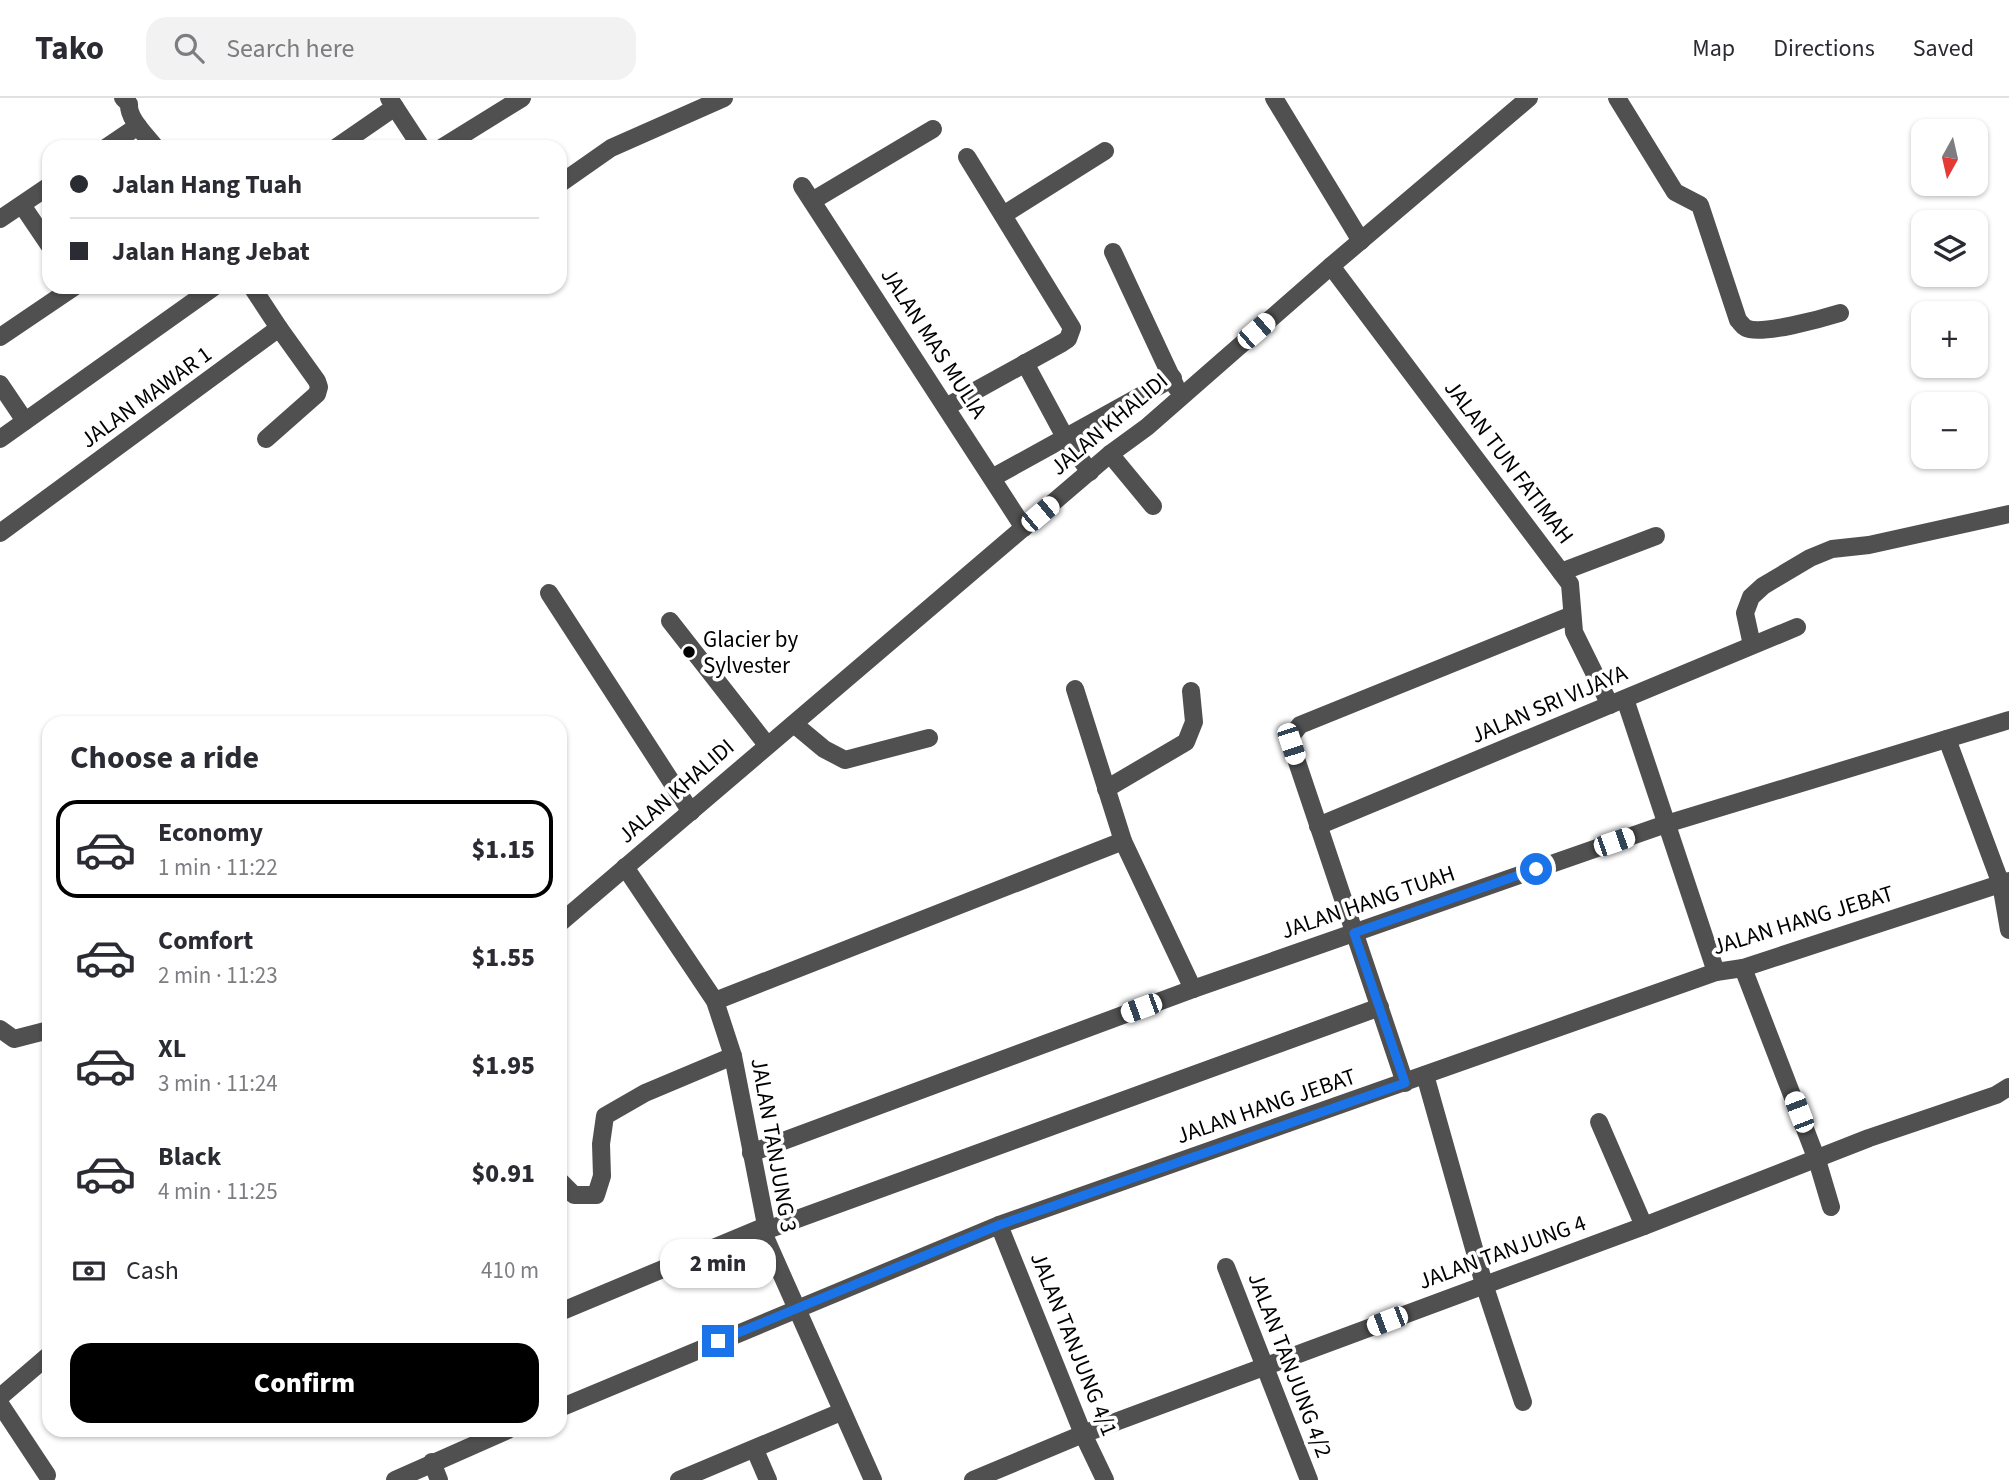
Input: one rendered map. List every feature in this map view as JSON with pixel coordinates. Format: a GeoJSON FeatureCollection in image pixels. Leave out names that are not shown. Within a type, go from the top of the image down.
{"type":"FeatureCollection","features":[{"type":"Feature","properties":{"kind":"street"},"geometry":{"type":"LineString","coordinates":[[454,140],[522,98]]}},
{"type":"Feature","properties":{"kind":"street"},"geometry":{"type":"LineString","coordinates":[[567,179],[611,148],[724,98]]}},
{"type":"Feature","properties":{"kind":"street"},"geometry":{"type":"LineString","coordinates":[[1274,98],[1362,241]]}},
{"type":"Feature","properties":{"kind":"street","name":"JALAN KHALIDI"},"geometry":{"type":"LineString","coordinates":[[567,917],[1110,454],[1147,427],[1529,98]]}},
{"type":"Feature","properties":{"kind":"street"},"geometry":{"type":"LineString","coordinates":[[1616,98],[1675,192],[1700,205],[1738,320],[1743,326],[1752,330],[1763,329],[1805,323],[1840,313]]}},
{"type":"Feature","properties":{"kind":"street"},"geometry":{"type":"LineString","coordinates":[[128,100],[129,110],[149,140]]}},
{"type":"Feature","properties":{"kind":"street"},"geometry":{"type":"LineString","coordinates":[[346,140],[392,102],[416,140]]}},
{"type":"Feature","properties":{"kind":"street"},"geometry":{"type":"LineString","coordinates":[[117,140],[138,126]]}},
{"type":"Feature","properties":{"kind":"street"},"geometry":{"type":"LineString","coordinates":[[813,201],[933,129]]}},
{"type":"Feature","properties":{"kind":"street"},"geometry":{"type":"LineString","coordinates":[[1003,215],[1105,151]]}},
{"type":"Feature","properties":{"kind":"street"},"geometry":{"type":"LineString","coordinates":[[946,407],[1068,339],[1072,328],[967,157]]}},
{"type":"Feature","properties":{"kind":"street","name":"JALAN MAS MULIA"},"geometry":{"type":"LineString","coordinates":[[802,186],[1024,528]]}},
{"type":"Feature","properties":{"kind":"street"},"geometry":{"type":"LineString","coordinates":[[0,219],[42,191]]}},
{"type":"Feature","properties":{"kind":"street"},"geometry":{"type":"LineString","coordinates":[[22,205],[42,235]]}},
{"type":"Feature","properties":{"kind":"street"},"geometry":{"type":"LineString","coordinates":[[1113,252],[1181,396]]}},
{"type":"Feature","properties":{"kind":"street","name":"JALAN TUN FATIMAH"},"geometry":{"type":"LineString","coordinates":[[1331,266],[1570,584],[1574,632],[1617,702],[1666,824],[1716,972]]}},
{"type":"Feature","properties":{"kind":"street"},"geometry":{"type":"LineString","coordinates":[[0,337],[64,294]]}},
{"type":"Feature","properties":{"kind":"street"},"geometry":{"type":"LineString","coordinates":[[0,439],[204,294]]}},
{"type":"Feature","properties":{"kind":"street"},"geometry":{"type":"LineString","coordinates":[[257,294],[319,387],[317,394],[267,439]]}},
{"type":"Feature","properties":{"kind":"street","name":"JALAN MAWAR 1"},"geometry":{"type":"LineString","coordinates":[[0,533],[279,328]]}},
{"type":"Feature","properties":{"kind":"street"},"geometry":{"type":"LineString","coordinates":[[1025,363],[1066,439],[1090,472]]}},
{"type":"Feature","properties":{"kind":"street"},"geometry":{"type":"LineString","coordinates":[[992,478],[1173,378]]}},
{"type":"Feature","properties":{"kind":"street"},"geometry":{"type":"LineString","coordinates":[[0,384],[25,421]]}},
{"type":"Feature","properties":{"kind":"street"},"geometry":{"type":"LineString","coordinates":[[1131,402],[1147,427]]}},
{"type":"Feature","properties":{"kind":"street"},"geometry":{"type":"LineString","coordinates":[[1110,454],[1153,506]]}},
{"type":"Feature","properties":{"kind":"street"},"geometry":{"type":"LineString","coordinates":[[1752,646],[1745,613],[1751,597],[1763,586],[1810,558],[1832,549],[1869,545],[2009,514]]}},
{"type":"Feature","properties":{"kind":"street"},"geometry":{"type":"LineString","coordinates":[[1560,572],[1656,536]]}},
{"type":"Feature","properties":{"kind":"street"},"geometry":{"type":"LineString","coordinates":[[549,593],[691,812]]}},
{"type":"Feature","properties":{"kind":"street"},"geometry":{"type":"LineString","coordinates":[[1405,1083],[1291,744],[1292,735],[1300,725],[1572,615]]}},
{"type":"Feature","properties":{"kind":"street"},"geometry":{"type":"LineString","coordinates":[[670,621],[767,745]]}},
{"type":"Feature","properties":{"kind":"street","name":"JALAN SRI VIJAYA"},"geometry":{"type":"LineString","coordinates":[[1318,826],[1797,627]]}},
{"type":"Feature","properties":{"kind":"street"},"geometry":{"type":"LineString","coordinates":[[1075,689],[1123,841],[1193,989]]}},
{"type":"Feature","properties":{"kind":"street"},"geometry":{"type":"LineString","coordinates":[[1107,789],[1186,742],[1194,722],[1191,691]]}},
{"type":"Feature","properties":{"kind":"street","name":"JALAN HANG TUAH"},"geometry":{"type":"LineString","coordinates":[[751,1153],[1193,989],[1666,824],[2009,720]]}},
{"type":"Feature","properties":{"kind":"street"},"geometry":{"type":"LineString","coordinates":[[794,724],[824,749],[845,760],[929,738]]}},
{"type":"Feature","properties":{"kind":"street"},"geometry":{"type":"LineString","coordinates":[[1947,739],[2005,882],[2009,930]]}},
{"type":"Feature","properties":{"kind":"street"},"geometry":{"type":"LineString","coordinates":[[715,1000],[1123,841]]}},
{"type":"Feature","properties":{"kind":"street","name":"JALAN TANJUNG 3"},"geometry":{"type":"LineString","coordinates":[[625,867],[715,1000],[733,1056],[764,1229],[795,1308],[873,1480]]}},
{"type":"Feature","properties":{"kind":"street","name":"JALAN HANG JEBAT"},"geometry":{"type":"LineString","coordinates":[[567,1402],[999,1225],[1716,972],[1743,968],[2005,882]]}},
{"type":"Feature","properties":{"kind":"street"},"geometry":{"type":"LineString","coordinates":[[1743,968],[1818,1160],[1831,1207]]}},
{"type":"Feature","properties":{"kind":"street"},"geometry":{"type":"LineString","coordinates":[[567,1309],[764,1229],[1380,1007]]}},
{"type":"Feature","properties":{"kind":"street"},"geometry":{"type":"LineString","coordinates":[[0,1030],[14,1039],[42,1032]]}},
{"type":"Feature","properties":{"kind":"street"},"geometry":{"type":"LineString","coordinates":[[567,1188],[574,1195],[596,1195],[602,1176],[601,1144],[605,1116],[645,1093],[733,1056]]}},
{"type":"Feature","properties":{"kind":"street"},"geometry":{"type":"LineString","coordinates":[[1425,1075],[1484,1284],[1523,1402]]}},
{"type":"Feature","properties":{"kind":"street","name":"JALAN TANJUNG 4"},"geometry":{"type":"LineString","coordinates":[[973,1480],[1083,1434],[1644,1226],[1869,1138],[1996,1095],[2009,1087]]}},
{"type":"Feature","properties":{"kind":"street"},"geometry":{"type":"LineString","coordinates":[[1599,1122],[1644,1226]]}},
{"type":"Feature","properties":{"kind":"street","name":"JALAN TANJUNG 4/1"},"geometry":{"type":"LineString","coordinates":[[999,1225],[1083,1434],[1105,1480]]}},
{"type":"Feature","properties":{"kind":"street","name":"JALAN TANJUNG 4/2"},"geometry":{"type":"LineString","coordinates":[[1226,1267],[1309,1480]]}},
{"type":"Feature","properties":{"kind":"street"},"geometry":{"type":"LineString","coordinates":[[0,1397],[42,1361]]}},
{"type":"Feature","properties":{"kind":"street"},"geometry":{"type":"LineString","coordinates":[[0,1404],[47,1475]]}},
{"type":"Feature","properties":{"kind":"street"},"geometry":{"type":"LineString","coordinates":[[679,1480],[841,1412]]}},
{"type":"Feature","properties":{"kind":"street"},"geometry":{"type":"LineString","coordinates":[[395,1480],[491,1437]]}},
{"type":"Feature","properties":{"kind":"street"},"geometry":{"type":"LineString","coordinates":[[755,1450],[768,1480]]}},
{"type":"Feature","properties":{"kind":"street"},"geometry":{"type":"LineString","coordinates":[[432,1462],[439,1480]]}},
{"type":"Feature","properties":{"kind":"place","name":"Glacier by Sylvester"},"geometry":{"type":"Point","coordinates":[689,652]}},
{"type":"Feature","properties":{"kind":"route"},"geometry":{"type":"LineString","coordinates":[[718,1341],[999,1225],[1405,1083],[1354,933],[1536,869]]}}]}
